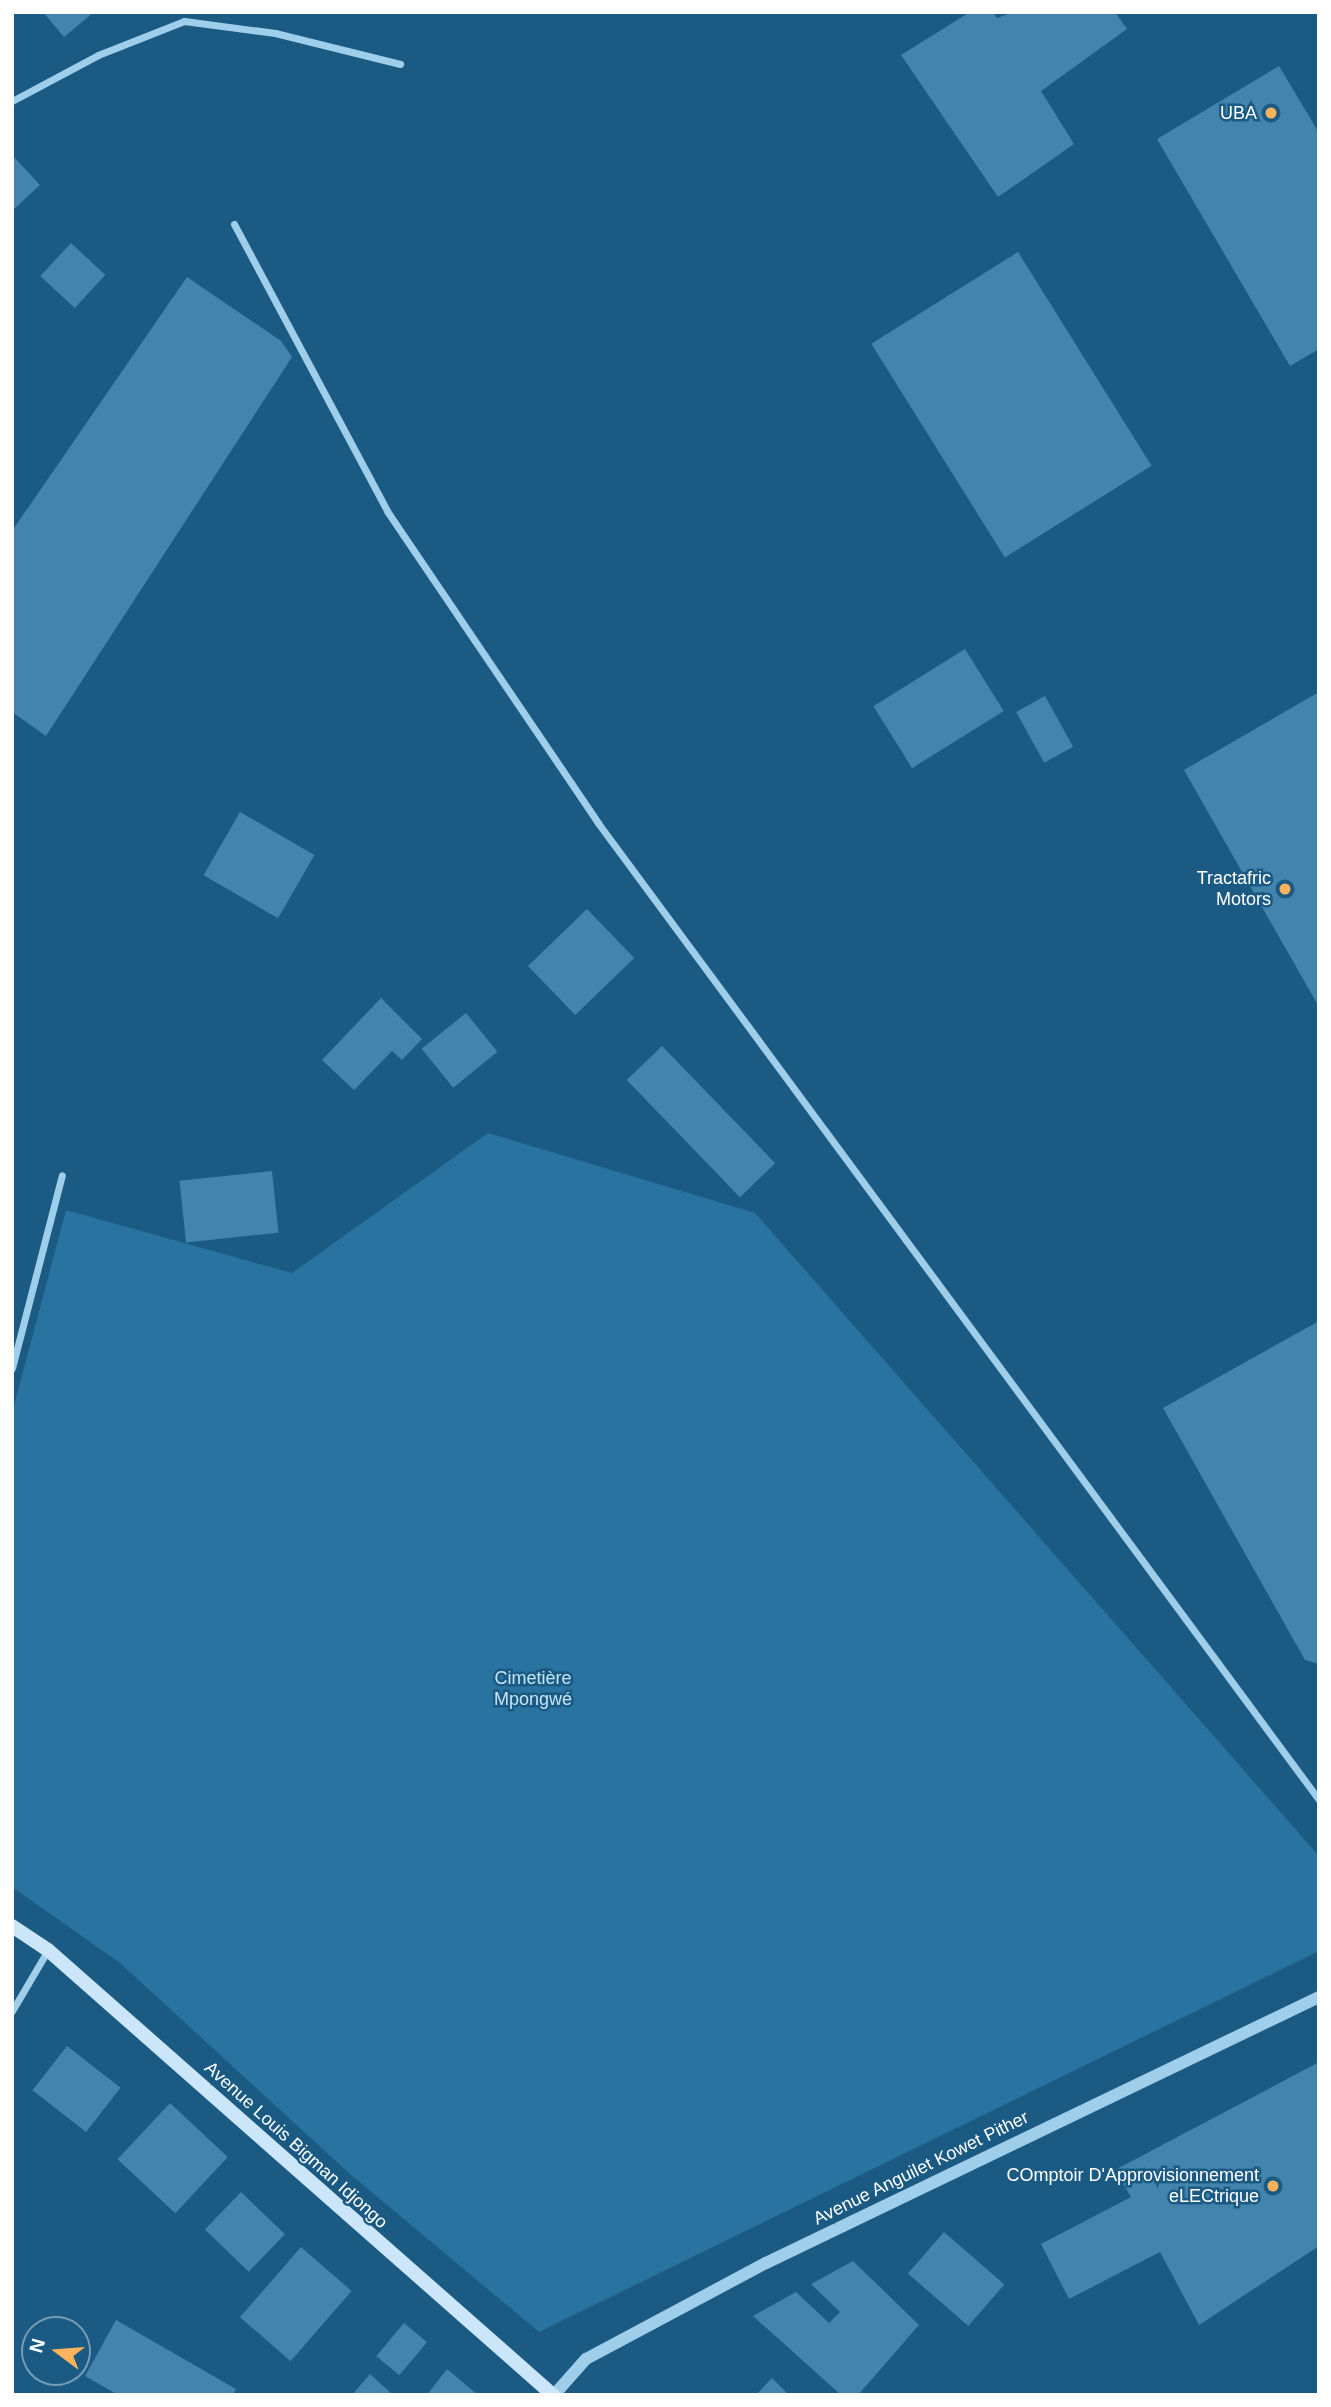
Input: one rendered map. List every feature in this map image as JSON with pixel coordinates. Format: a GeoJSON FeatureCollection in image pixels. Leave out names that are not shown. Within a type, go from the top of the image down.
{"type":"FeatureCollection","features":[{"type":"Feature","properties":{"kind":"main road","name":"Avenue Louis Bigman Idjongo"},"geometry":{"type":"LineString","coordinates":[[12,1926],[48,1950],[554,2395]]}},
{"type":"Feature","properties":{"kind":"street"},"geometry":{"type":"LineString","coordinates":[[12,101],[98,55],[184,21],[275,33],[400,64]]}},
{"type":"Feature","properties":{"kind":"street"},"geometry":{"type":"LineString","coordinates":[[234,224],[387,511],[598,823],[1319,1800]]}},
{"type":"Feature","properties":{"kind":"street"},"geometry":{"type":"LineString","coordinates":[[12,1368],[62,1175]]}},
{"type":"Feature","properties":{"kind":"street"},"geometry":{"type":"LineString","coordinates":[[12,2011],[48,1950]]}},
{"type":"Feature","properties":{"kind":"street","name":"Avenue Anguilet Kowet Pither"},"geometry":{"type":"LineString","coordinates":[[554,2395],[586,2359],[766,2263],[1319,1997]]}},
{"type":"Feature","properties":{"kind":"green space","name":"Cimetière Mpongwé"},"geometry":{"type":"Polygon","coordinates":[[[488,1133],[755,1213],[1319,1856],[1319,1951],[539,2332],[350,2174],[120,1963],[12,1887],[12,1413],[66,1210],[292,1273],[488,1133]]]}},
{"type":"Feature","properties":{"kind":"building"},"geometry":{"type":"Polygon","coordinates":[[[43,12],[94,12],[64,37],[43,12]]]}},
{"type":"Feature","properties":{"kind":"building"},"geometry":{"type":"Polygon","coordinates":[[[970,12],[993,12],[997,18],[1014,12],[1115,12],[1127,29],[1041,91],[1074,144],[998,197],[901,55],[970,12]]]}},
{"type":"Feature","properties":{"kind":"building"},"geometry":{"type":"Polygon","coordinates":[[[1279,66],[1319,133],[1319,349],[1290,366],[1157,139],[1279,66]]]}},
{"type":"Feature","properties":{"kind":"building"},"geometry":{"type":"Polygon","coordinates":[[[12,155],[40,185],[12,211],[12,155]]]}},
{"type":"Feature","properties":{"kind":"building"},"geometry":{"type":"Polygon","coordinates":[[[71,243],[105,275],[75,308],[40,276],[71,243]]]}},
{"type":"Feature","properties":{"kind":"building"},"geometry":{"type":"Polygon","coordinates":[[[1018,252],[1152,466],[1005,557],[871,344],[1018,252]]]}},
{"type":"Feature","properties":{"kind":"building"},"geometry":{"type":"Polygon","coordinates":[[[187,277],[281,341],[292,357],[46,736],[12,712],[12,531],[187,277]]]}},
{"type":"Feature","properties":{"kind":"building"},"geometry":{"type":"Polygon","coordinates":[[[965,649],[1004,711],[912,768],[873,706],[965,649]]]}},
{"type":"Feature","properties":{"kind":"building","name":"Tractafric Motors"},"geometry":{"type":"Polygon","coordinates":[[[1319,692],[1319,1007],[1184,770],[1319,692]]]}},
{"type":"Feature","properties":{"kind":"building"},"geometry":{"type":"Polygon","coordinates":[[[1045,696],[1073,747],[1044,763],[1016,712],[1045,696]]]}},
{"type":"Feature","properties":{"kind":"building"},"geometry":{"type":"Polygon","coordinates":[[[240,812],[314,855],[278,918],[204,875],[240,812]]]}},
{"type":"Feature","properties":{"kind":"building"},"geometry":{"type":"Polygon","coordinates":[[[587,909],[634,958],[575,1015],[528,966],[587,909]]]}},
{"type":"Feature","properties":{"kind":"building"},"geometry":{"type":"Polygon","coordinates":[[[381,998],[422,1039],[402,1060],[392,1051],[354,1090],[322,1060],[381,998]]]}},
{"type":"Feature","properties":{"kind":"building"},"geometry":{"type":"Polygon","coordinates":[[[466,1013],[497,1052],[453,1088],[422,1049],[466,1013]]]}},
{"type":"Feature","properties":{"kind":"building"},"geometry":{"type":"Polygon","coordinates":[[[662,1046],[775,1163],[740,1197],[627,1080],[662,1046]]]}},
{"type":"Feature","properties":{"kind":"building"},"geometry":{"type":"Polygon","coordinates":[[[272,1171],[278,1233],[186,1242],[180,1181],[272,1171]]]}},
{"type":"Feature","properties":{"kind":"building"},"geometry":{"type":"Polygon","coordinates":[[[1319,1321],[1319,1664],[1305,1660],[1163,1408],[1319,1321]]]}},
{"type":"Feature","properties":{"kind":"building"},"geometry":{"type":"Polygon","coordinates":[[[67,2046],[121,2088],[86,2132],[33,2090],[67,2046]]]}},
{"type":"Feature","properties":{"kind":"building"},"geometry":{"type":"Polygon","coordinates":[[[1319,2062],[1319,2246],[1199,2325],[1160,2252],[1069,2299],[1041,2244],[1131,2197],[1115,2170],[1319,2062]]]}},
{"type":"Feature","properties":{"kind":"building"},"geometry":{"type":"Polygon","coordinates":[[[170,2103],[228,2157],[175,2213],[117,2159],[170,2103]]]}},
{"type":"Feature","properties":{"kind":"building"},"geometry":{"type":"Polygon","coordinates":[[[241,2192],[285,2234],[249,2272],[205,2229],[241,2192]]]}},
{"type":"Feature","properties":{"kind":"building"},"geometry":{"type":"Polygon","coordinates":[[[944,2232],[1004,2284],[968,2326],[908,2274],[944,2232]]]}},
{"type":"Feature","properties":{"kind":"building"},"geometry":{"type":"Polygon","coordinates":[[[301,2247],[352,2291],[291,2361],[240,2317],[301,2247]]]}},
{"type":"Feature","properties":{"kind":"building"},"geometry":{"type":"Polygon","coordinates":[[[853,2261],[919,2325],[858,2395],[841,2395],[753,2316],[796,2292],[829,2323],[840,2312],[811,2284],[853,2261]]]}},
{"type":"Feature","properties":{"kind":"building"},"geometry":{"type":"Polygon","coordinates":[[[116,2320],[236,2389],[233,2395],[118,2395],[91,2379],[91,2365],[116,2320]]]}},
{"type":"Feature","properties":{"kind":"building"},"geometry":{"type":"Polygon","coordinates":[[[404,2323],[427,2342],[399,2375],[376,2356],[404,2323]]]}},
{"type":"Feature","properties":{"kind":"building"},"geometry":{"type":"Polygon","coordinates":[[[447,2369],[478,2395],[427,2395],[447,2369]]]}},
{"type":"Feature","properties":{"kind":"building"},"geometry":{"type":"Polygon","coordinates":[[[370,2374],[393,2395],[352,2395],[370,2374]]]}},
{"type":"Feature","properties":{"kind":"building"},"geometry":{"type":"Polygon","coordinates":[[[772,2378],[789,2395],[756,2395],[772,2378]]]}},
{"type":"Feature","properties":{"kind":"place","name":"UBA"},"geometry":{"type":"Point","coordinates":[1271,113]}},
{"type":"Feature","properties":{"kind":"place","name":"Tractafric Motors"},"geometry":{"type":"Point","coordinates":[1285,889]}},
{"type":"Feature","properties":{"kind":"place","name":"COmptoir D'Approvisionnement eLECtrique"},"geometry":{"type":"Point","coordinates":[1273,2186]}}]}
